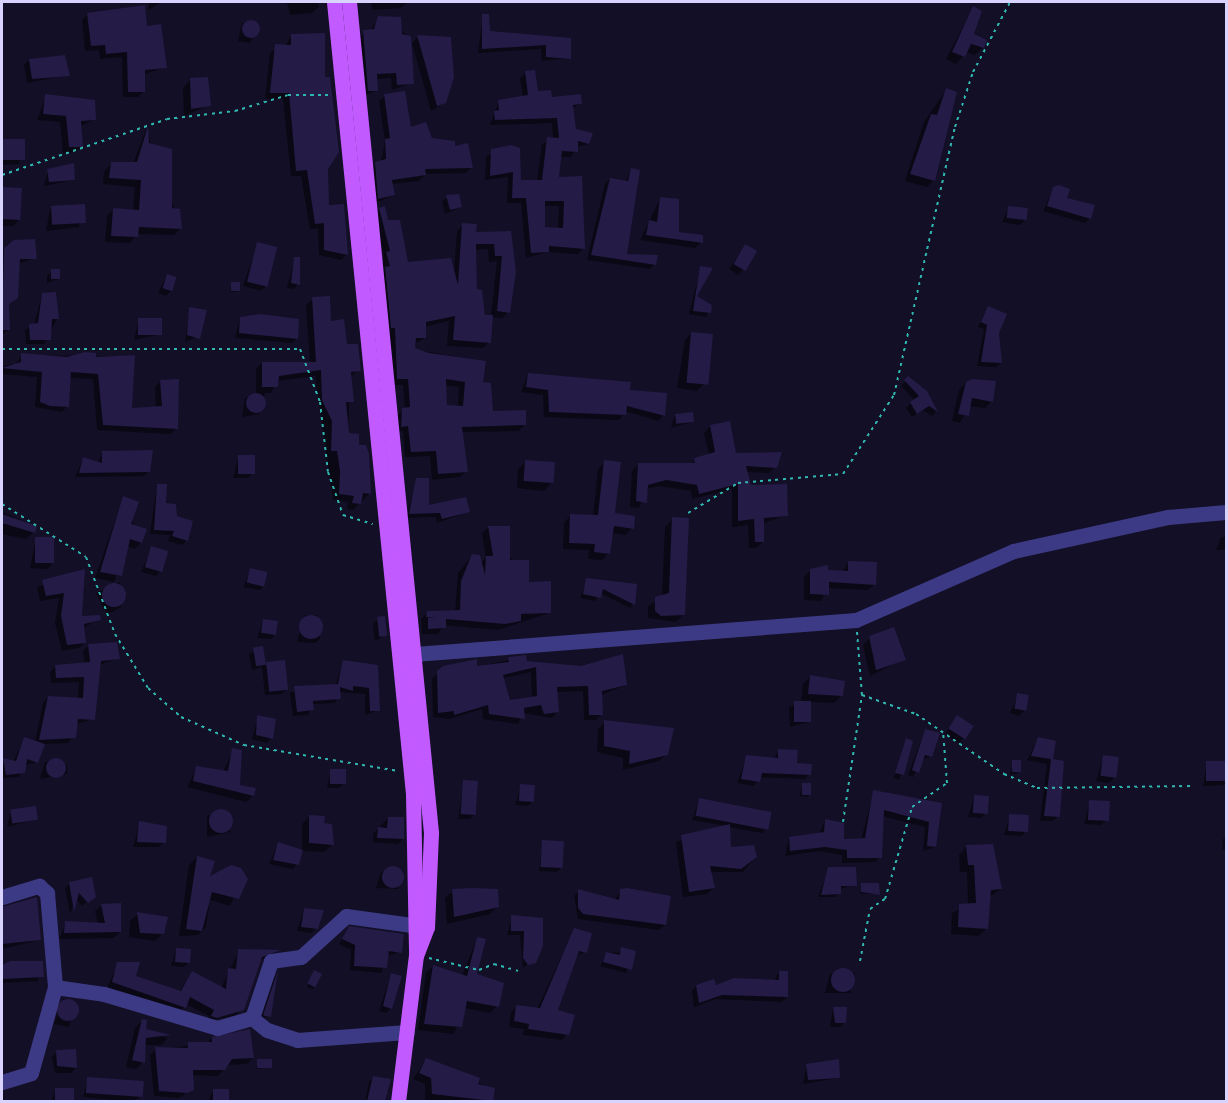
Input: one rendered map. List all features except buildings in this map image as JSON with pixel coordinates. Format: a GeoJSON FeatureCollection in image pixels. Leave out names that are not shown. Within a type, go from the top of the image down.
{"type":"FeatureCollection","features":[{"type":"Feature","properties":{"kind":"main road"},"geometry":{"type":"LineString","coordinates":[[334,2],[388,523],[409,654],[411,774],[419,926]]}},
{"type":"Feature","properties":{"kind":"main road"},"geometry":{"type":"LineString","coordinates":[[349,2],[409,654],[431,833],[398,1101]]}},
{"type":"Feature","properties":{"kind":"street"},"geometry":{"type":"LineString","coordinates":[[409,654],[856,620],[1013,551],[1168,517],[1227,512]]}},
{"type":"Feature","properties":{"kind":"street"},"geometry":{"type":"LineString","coordinates":[[2,897],[39,886],[47,893],[55,987],[31,1073],[4,1086]]}},
{"type":"Feature","properties":{"kind":"street"},"geometry":{"type":"LineString","coordinates":[[252,1018],[271,962],[301,957],[346,916],[419,926]]}},
{"type":"Feature","properties":{"kind":"street"},"geometry":{"type":"LineString","coordinates":[[55,987],[104,994],[217,1028],[252,1018]]}},
{"type":"Feature","properties":{"kind":"street"},"geometry":{"type":"LineString","coordinates":[[252,1018],[267,1030],[297,1040],[407,1032]]}},
{"type":"Feature","properties":{"kind":"path"},"geometry":{"type":"LineString","coordinates":[[688,513],[738,483],[843,474],[894,395],[956,127],[973,72],[1010,2]]}},
{"type":"Feature","properties":{"kind":"path"},"geometry":{"type":"LineString","coordinates":[[2,175],[167,119],[235,111],[288,95],[343,95]]}},
{"type":"Feature","properties":{"kind":"path"},"geometry":{"type":"LineString","coordinates":[[2,349],[300,349],[320,402],[328,472],[343,515],[367,525],[388,523]]}},
{"type":"Feature","properties":{"kind":"path"},"geometry":{"type":"LineString","coordinates":[[2,504],[86,557],[115,634],[148,688],[181,717],[244,746],[411,774]]}},
{"type":"Feature","properties":{"kind":"path"},"geometry":{"type":"LineString","coordinates":[[843,822],[862,694],[856,620]]}},
{"type":"Feature","properties":{"kind":"path"},"geometry":{"type":"LineString","coordinates":[[862,694],[916,714],[1004,774],[1037,788],[1193,786]]}},
{"type":"Feature","properties":{"kind":"path"},"geometry":{"type":"LineString","coordinates":[[860,961],[870,909],[885,899],[912,807],[947,783],[943,731]]}},
{"type":"Feature","properties":{"kind":"path"},"geometry":{"type":"LineString","coordinates":[[416,955],[479,970],[494,964],[518,971]]}}]}
